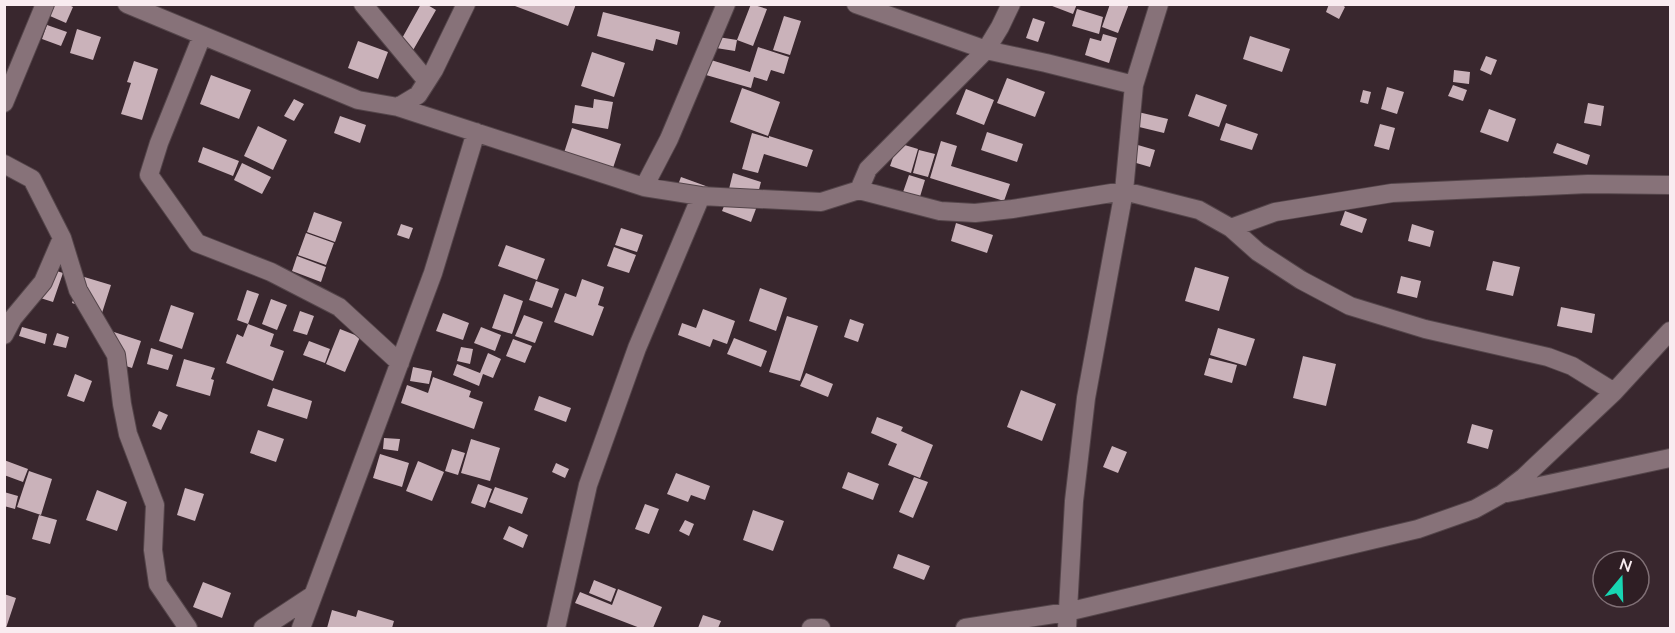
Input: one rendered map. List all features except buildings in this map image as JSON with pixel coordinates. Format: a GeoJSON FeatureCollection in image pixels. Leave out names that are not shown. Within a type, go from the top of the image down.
{"type":"FeatureCollection","features":[{"type":"Feature","properties":{"kind":"street"},"geometry":{"type":"LineString","coordinates":[[4,104],[45,4]]}},
{"type":"Feature","properties":{"kind":"street"},"geometry":{"type":"LineString","coordinates":[[127,4],[358,100],[398,107],[644,187],[700,196],[821,202],[859,190],[940,211],[975,213],[1124,191],[1199,210],[1231,228],[1258,252],[1301,280],[1350,306],[1425,329],[1548,357],[1572,366],[1614,392]]}},
{"type":"Feature","properties":{"kind":"street"},"geometry":{"type":"LineString","coordinates":[[363,4],[427,81]]}},
{"type":"Feature","properties":{"kind":"street"},"geometry":{"type":"LineString","coordinates":[[398,107],[418,95],[466,4]]}},
{"type":"Feature","properties":{"kind":"street"},"geometry":{"type":"LineString","coordinates":[[644,187],[669,139],[726,4]]}},
{"type":"Feature","properties":{"kind":"street"},"geometry":{"type":"LineString","coordinates":[[856,4],[986,50],[1134,85]]}},
{"type":"Feature","properties":{"kind":"street"},"geometry":{"type":"LineString","coordinates":[[859,190],[868,169],[986,50],[1011,4]]}},
{"type":"Feature","properties":{"kind":"street"},"geometry":{"type":"LineString","coordinates":[[1067,620],[1074,501],[1086,398],[1124,191],[1134,85],[1159,4]]}},
{"type":"Feature","properties":{"kind":"street"},"geometry":{"type":"LineString","coordinates":[[202,36],[159,143],[149,175],[197,243],[271,272],[339,307],[400,363]]}},
{"type":"Feature","properties":{"kind":"street"},"geometry":{"type":"LineString","coordinates":[[302,628],[439,255],[476,132]]}},
{"type":"Feature","properties":{"kind":"street"},"geometry":{"type":"LineString","coordinates":[[4,164],[32,179],[62,238],[78,290],[116,355],[128,434],[155,505],[153,550],[158,584],[188,628]]}},
{"type":"Feature","properties":{"kind":"street"},"geometry":{"type":"LineString","coordinates":[[1231,228],[1275,212],[1392,193],[1588,184],[1671,185]]}},
{"type":"Feature","properties":{"kind":"street"},"geometry":{"type":"LineString","coordinates":[[556,628],[588,485],[637,348],[700,196]]}},
{"type":"Feature","properties":{"kind":"street"},"geometry":{"type":"LineString","coordinates":[[4,335],[13,318],[43,282],[62,238]]}},
{"type":"Feature","properties":{"kind":"street"},"geometry":{"type":"LineString","coordinates":[[965,628],[1067,620],[1418,529],[1475,509],[1502,494],[1524,477],[1614,392],[1671,331]]}},
{"type":"Feature","properties":{"kind":"street"},"geometry":{"type":"LineString","coordinates":[[1502,494],[1638,463],[1671,458]]}},
{"type":"Feature","properties":{"kind":"street"},"geometry":{"type":"LineString","coordinates":[[263,628],[313,595]]}},
{"type":"Feature","properties":{"kind":"street"},"geometry":{"type":"LineString","coordinates":[[811,628],[821,628]]}}]}
